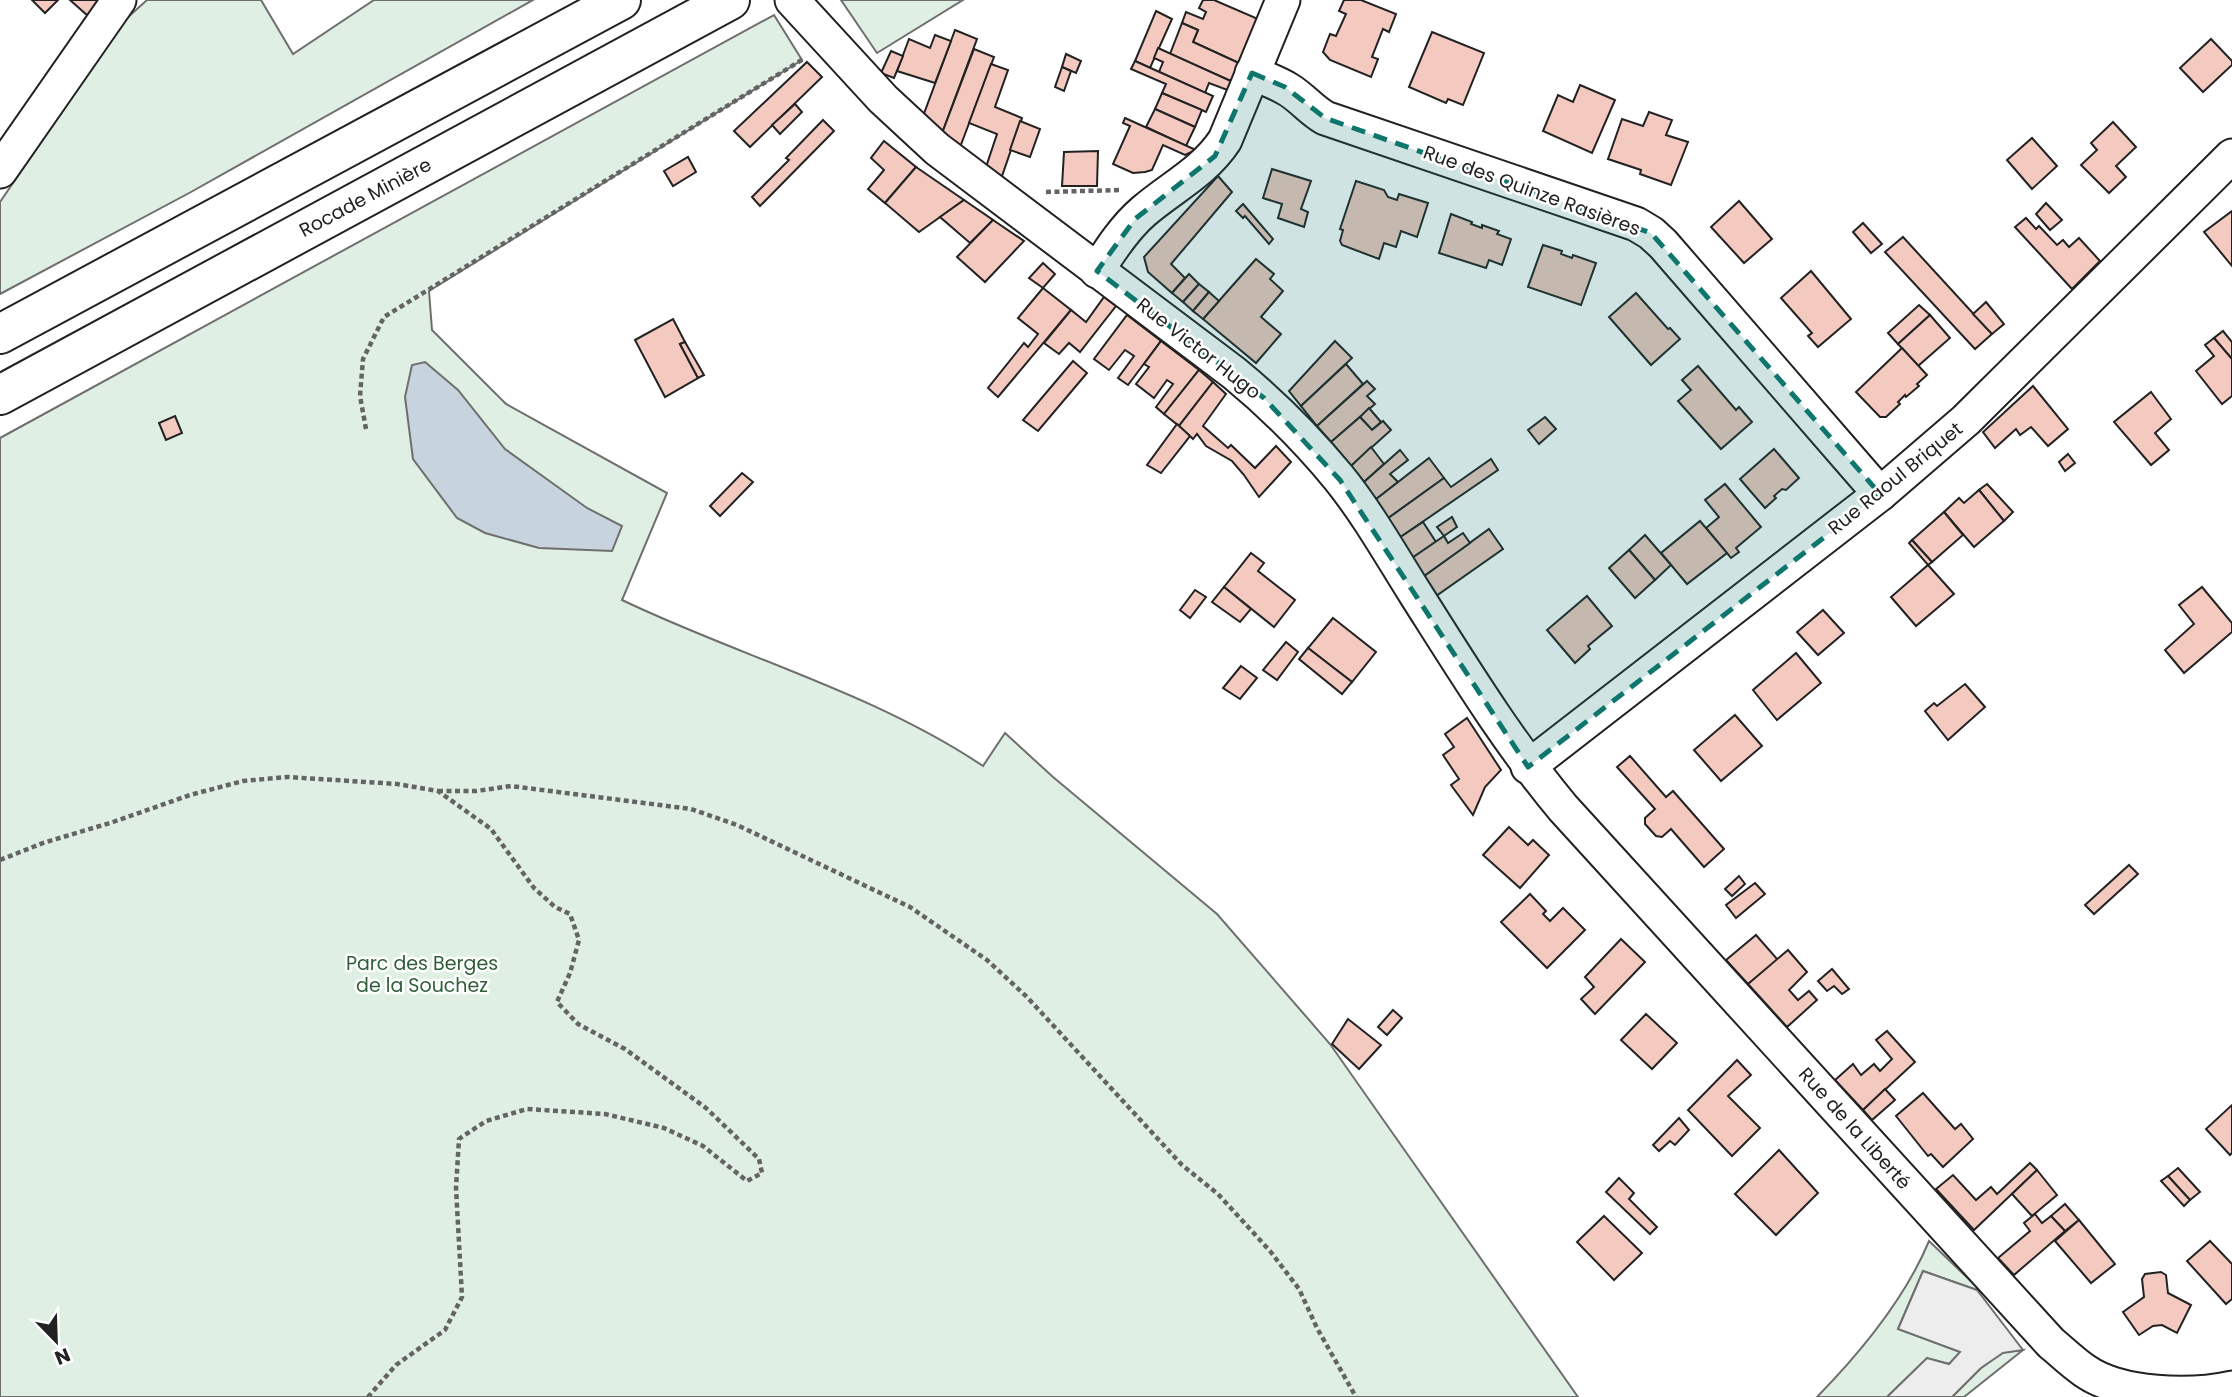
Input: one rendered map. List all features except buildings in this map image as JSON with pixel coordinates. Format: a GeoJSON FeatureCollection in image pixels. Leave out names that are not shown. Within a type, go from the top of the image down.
{"type":"FeatureCollection","features":[{"type":"Feature","properties":{"kind":"highway"},"geometry":{"type":"LineString","coordinates":[[0,334],[621,0]]}},
{"type":"Feature","properties":{"kind":"highway","name":"Rocade Minière"},"geometry":{"type":"LineString","coordinates":[[0,394],[726,2]]}},
{"type":"Feature","properties":{"kind":"street"},"geometry":{"type":"LineString","coordinates":[[0,171],[119,0]]}},
{"type":"Feature","properties":{"kind":"street","name":"Rue Victor Hugo"},"geometry":{"type":"LineString","coordinates":[[792,0],[883,99],[937,149],[1234,373],[1292,424],[1340,480],[1371,523],[1491,714],[1528,767]]}},
{"type":"Feature","properties":{"kind":"street"},"geometry":{"type":"LineString","coordinates":[[1097,271],[1135,219],[1197,173],[1225,140],[1283,0]]}},
{"type":"Feature","properties":{"kind":"street","name":"Rue des Quinze Rasières"},"geometry":{"type":"LineString","coordinates":[[1252,73],[1298,96],[1325,118],[1636,224],[1651,233],[1880,494]]}},
{"type":"Feature","properties":{"kind":"street","name":"Rue Raoul Briquet"},"geometry":{"type":"LineString","coordinates":[[1528,767],[1880,494],[1966,420],[2232,156]]}},
{"type":"Feature","properties":{"kind":"street","name":"Rue de la Liberté"},"geometry":{"type":"LineString","coordinates":[[1528,767],[2051,1343],[2086,1372],[2123,1389],[2165,1395],[2203,1395],[2232,1388]]}},
{"type":"Feature","properties":{"kind":"path"},"geometry":{"type":"LineString","coordinates":[[366,429],[360,396],[363,359],[384,317],[829,42]]}},
{"type":"Feature","properties":{"kind":"path"},"geometry":{"type":"LineString","coordinates":[[1019,213],[1024,192],[1128,190]]}},
{"type":"Feature","properties":{"kind":"path"},"geometry":{"type":"LineString","coordinates":[[0,860],[43,843],[190,795],[243,781],[288,777],[397,784],[438,791],[476,791],[511,786],[691,809],[737,825],[909,907],[987,960],[1027,997],[1182,1165],[1218,1194],[1261,1241],[1299,1289],[1317,1328],[1356,1397]]}},
{"type":"Feature","properties":{"kind":"path"},"geometry":{"type":"LineString","coordinates":[[368,1397],[396,1365],[445,1330],[462,1297],[456,1188],[459,1139],[485,1121],[527,1109],[605,1114],[664,1128],[703,1146],[747,1181],[762,1173],[759,1159],[706,1108],[625,1049],[578,1024],[557,1002],[570,973],[579,940],[570,914],[555,908],[534,888],[491,829],[438,791]]}},
{"type":"Feature","properties":{"kind":"highlighted area"},"geometry":{"type":"Polygon","coordinates":[[[1252,73],[1285,87],[1325,118],[1651,233],[1880,494],[1528,767],[1340,480],[1264,398],[1097,271],[1135,219],[1215,156],[1252,73]]]}},
{"type":"Feature","properties":{"kind":"green space"},"geometry":{"type":"Polygon","coordinates":[[[147,0],[261,0],[293,54],[374,0],[533,0],[191,192],[0,294],[0,202],[126,19],[147,0]]]}},
{"type":"Feature","properties":{"kind":"green space"},"geometry":{"type":"Polygon","coordinates":[[[841,0],[963,0],[877,53],[841,0]]]}},
{"type":"Feature","properties":{"kind":"green space","name":"Parc des Berges de la Souchez"},"geometry":{"type":"Polygon","coordinates":[[[774,15],[802,60],[429,291],[432,330],[506,404],[667,493],[622,600],[851,696],[940,740],[983,766],[1005,733],[1053,777],[1217,914],[1330,1044],[1578,1397],[0,1397],[0,438],[774,15]]]}},
{"type":"Feature","properties":{"kind":"green space"},"geometry":{"type":"Polygon","coordinates":[[[1929,1241],[1977,1290],[1923,1271],[1898,1329],[1961,1352],[1949,1364],[1927,1358],[1887,1397],[1817,1397],[1850,1362],[1895,1304],[1929,1241]]]}},
{"type":"Feature","properties":{"kind":"green space"},"geometry":{"type":"Polygon","coordinates":[[[2023,1350],[1964,1397],[1952,1397],[1981,1368],[2003,1352],[2023,1350]]]}},
{"type":"Feature","properties":{"kind":"shaded area"},"geometry":{"type":"Polygon","coordinates":[[[425,362],[458,390],[505,449],[587,508],[622,526],[612,551],[539,548],[485,533],[457,518],[413,459],[405,397],[412,365],[425,362]]]}},
{"type":"Feature","properties":{"kind":"shaded area"},"geometry":{"type":"Polygon","coordinates":[[[1923,1271],[1977,1290],[2023,1350],[2003,1353],[1981,1368],[1952,1397],[1887,1397],[1927,1358],[1949,1364],[1960,1352],[1898,1329],[1923,1271]]]}}]}
